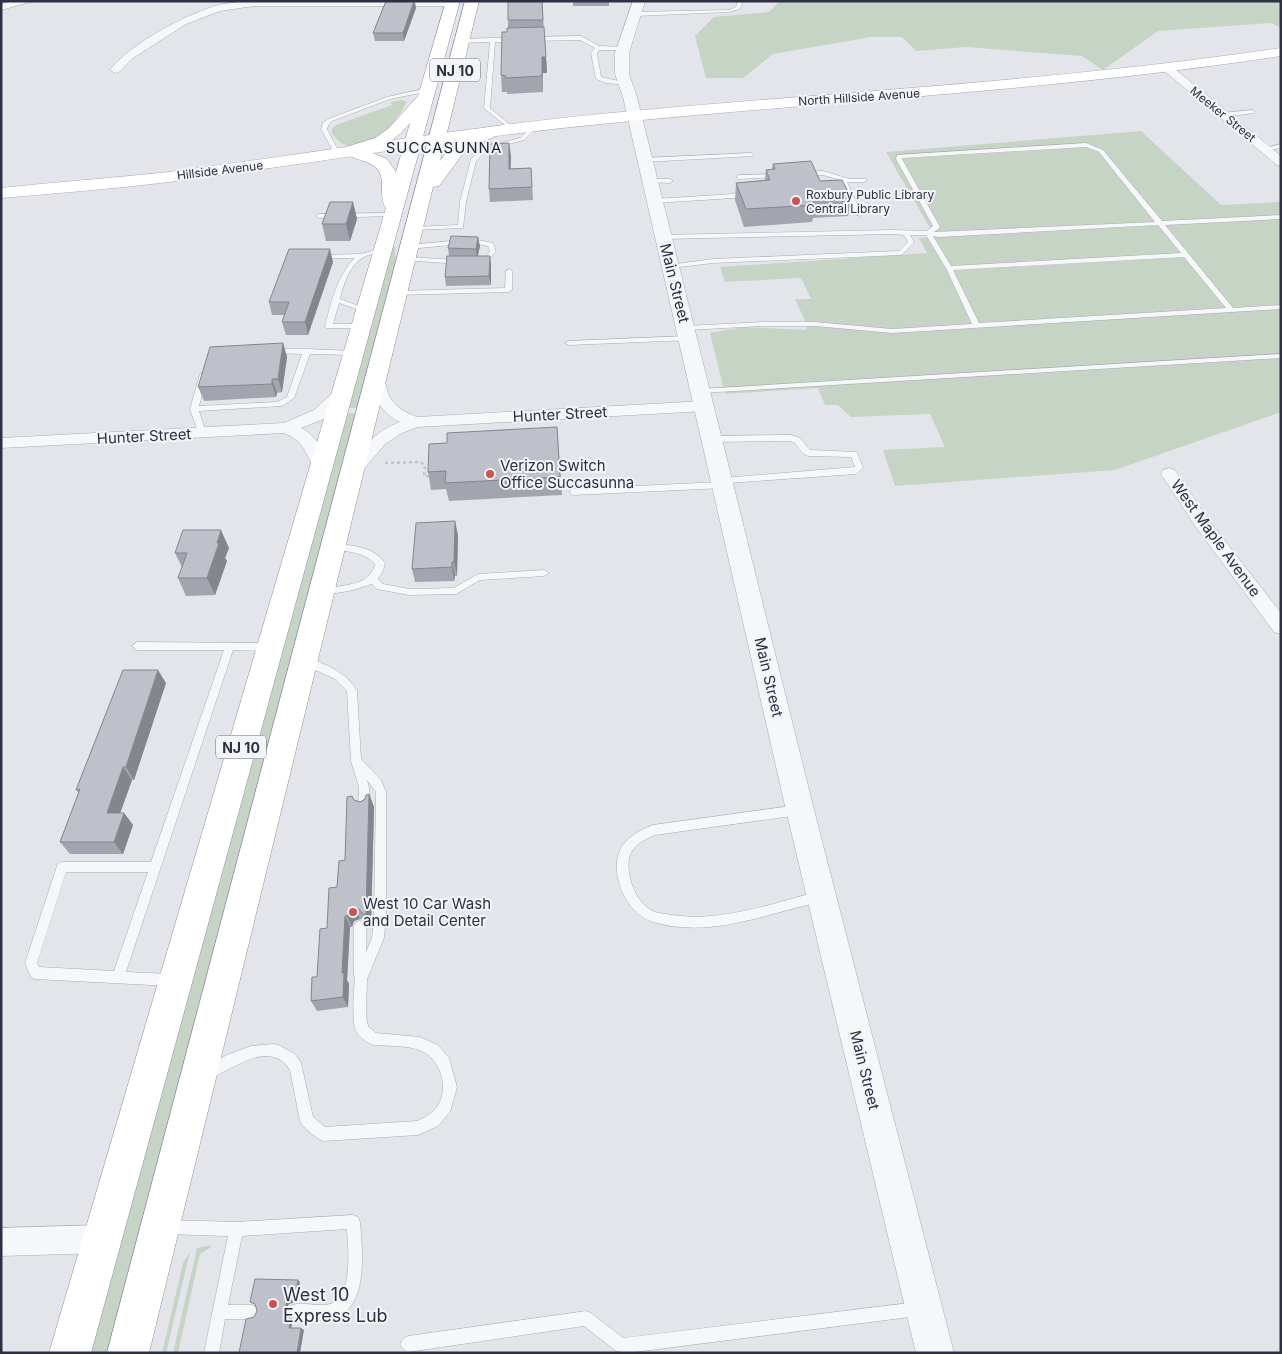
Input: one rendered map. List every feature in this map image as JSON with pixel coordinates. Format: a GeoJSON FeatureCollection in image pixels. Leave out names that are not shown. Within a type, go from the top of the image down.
{"type":"FeatureCollection","features":[{"type":"Feature","properties":{"kind":"main road","name":"NJ 10"},"geometry":{"type":"LineString","coordinates":[[70,1353],[269,646],[322,467],[359,330],[394,238],[426,140],[450,89],[472,1]]}},
{"type":"Feature","properties":{"kind":"main road","name":"NJ 10"},"geometry":{"type":"LineString","coordinates":[[128,1353],[397,293],[394,238],[421,200],[426,140],[427,93],[452,2]]}},
{"type":"Feature","properties":{"kind":"main road","name":"North Hillside Avenue"},"geometry":{"type":"LineString","coordinates":[[426,140],[496,135],[512,129],[635,116],[989,86],[1166,67],[1281,52]]}},
{"type":"Feature","properties":{"kind":"main road"},"geometry":{"type":"LineString","coordinates":[[450,89],[461,118],[476,128],[496,135]]}},
{"type":"Feature","properties":{"kind":"main road"},"geometry":{"type":"LineString","coordinates":[[349,152],[381,141],[394,132],[427,93]]}},
{"type":"Feature","properties":{"kind":"main road"},"geometry":{"type":"LineString","coordinates":[[421,200],[458,148],[496,135]]}},
{"type":"Feature","properties":{"kind":"main road","name":"Hillside Avenue"},"geometry":{"type":"LineString","coordinates":[[1,193],[167,177],[426,140]]}},
{"type":"Feature","properties":{"kind":"main road"},"geometry":{"type":"LineString","coordinates":[[349,152],[375,159],[386,166],[390,178],[394,238]]}},
{"type":"Feature","properties":{"kind":"street"},"geometry":{"type":"LineString","coordinates":[[1,6],[28,1]]}},
{"type":"Feature","properties":{"kind":"street"},"geometry":{"type":"LineString","coordinates":[[202,1],[215,9]]}},
{"type":"Feature","properties":{"kind":"street"},"geometry":{"type":"LineString","coordinates":[[115,70],[129,56],[182,22],[215,9],[254,3],[452,2]]}},
{"type":"Feature","properties":{"kind":"street","name":"Main Street"},"geometry":{"type":"LineString","coordinates":[[637,7],[624,48],[621,70],[655,181],[663,237],[713,439],[800,810],[935,1353]]}},
{"type":"Feature","properties":{"kind":"street","name":"Meeker Street"},"geometry":{"type":"LineString","coordinates":[[1166,67],[1281,162]]}},
{"type":"Feature","properties":{"kind":"street","name":"Hunter Street"},"geometry":{"type":"LineString","coordinates":[[376,380],[379,394],[391,410],[401,417],[416,422]]}},
{"type":"Feature","properties":{"kind":"street","name":"Hunter Street"},"geometry":{"type":"LineString","coordinates":[[1,443],[286,428],[320,414],[342,393]]}},
{"type":"Feature","properties":{"kind":"street","name":"Hunter Street"},"geometry":{"type":"LineString","coordinates":[[353,471],[381,438],[397,428],[416,422],[703,399]]}},
{"type":"Feature","properties":{"kind":"street"},"geometry":{"type":"LineString","coordinates":[[286,428],[298,432],[309,441],[322,467]]}},
{"type":"Feature","properties":{"kind":"street","name":"West Maple Avenue"},"geometry":{"type":"LineString","coordinates":[[1169,474],[1202,522],[1281,627]]}},
{"type":"Feature","properties":{"kind":"street"},"geometry":{"type":"LineString","coordinates":[[1,1242],[102,1239]]}},
{"type":"Feature","properties":{"kind":"lane"},"geometry":{"type":"LineString","coordinates":[[637,7],[729,11],[738,8],[742,1]]}},
{"type":"Feature","properties":{"kind":"lane"},"geometry":{"type":"LineString","coordinates":[[462,41],[581,38],[598,48],[624,48]]}},
{"type":"Feature","properties":{"kind":"lane"},"geometry":{"type":"LineString","coordinates":[[493,40],[487,108],[512,129]]}},
{"type":"Feature","properties":{"kind":"lane"},"geometry":{"type":"LineString","coordinates":[[598,48],[594,53],[598,78],[626,84]]}},
{"type":"Feature","properties":{"kind":"lane"},"geometry":{"type":"LineString","coordinates":[[349,152],[324,129],[330,120],[389,98],[427,93]]}},
{"type":"Feature","properties":{"kind":"lane"},"geometry":{"type":"LineString","coordinates":[[1224,115],[1252,112]]}},
{"type":"Feature","properties":{"kind":"lane"},"geometry":{"type":"LineString","coordinates":[[314,256],[394,238],[461,227],[463,202],[474,160],[484,151],[496,135],[516,142],[522,139],[534,127]]}},
{"type":"Feature","properties":{"kind":"lane"},"geometry":{"type":"LineString","coordinates":[[1265,149],[1281,146]]}},
{"type":"Feature","properties":{"kind":"lane"},"geometry":{"type":"LineString","coordinates":[[928,233],[937,227],[898,159],[899,156],[1094,147],[1101,151],[1158,224],[1230,310]]}},
{"type":"Feature","properties":{"kind":"lane"},"geometry":{"type":"LineString","coordinates":[[655,181],[751,155]]}},
{"type":"Feature","properties":{"kind":"lane"},"geometry":{"type":"LineString","coordinates":[[797,174],[823,173],[850,181],[864,180]]}},
{"type":"Feature","properties":{"kind":"lane"},"geometry":{"type":"LineString","coordinates":[[739,177],[788,174]]}},
{"type":"Feature","properties":{"kind":"lane"},"geometry":{"type":"LineString","coordinates":[[655,181],[742,194],[751,188],[752,176]]}},
{"type":"Feature","properties":{"kind":"lane"},"geometry":{"type":"LineString","coordinates":[[842,178],[859,215]]}},
{"type":"Feature","properties":{"kind":"lane"},"geometry":{"type":"LineString","coordinates":[[319,216],[394,238],[464,262]]}},
{"type":"Feature","properties":{"kind":"lane"},"geometry":{"type":"LineString","coordinates":[[663,237],[893,232],[939,235],[1281,217]]}},
{"type":"Feature","properties":{"kind":"lane"},"geometry":{"type":"LineString","coordinates":[[671,266],[714,261],[901,253],[911,242],[906,233]]}},
{"type":"Feature","properties":{"kind":"lane"},"geometry":{"type":"LineString","coordinates":[[928,233],[949,268],[977,326]]}},
{"type":"Feature","properties":{"kind":"lane"},"geometry":{"type":"LineString","coordinates":[[359,330],[329,326],[342,278],[346,270],[394,238],[472,241],[491,244],[493,251],[491,255],[483,261],[472,262]]}},
{"type":"Feature","properties":{"kind":"lane"},"geometry":{"type":"LineString","coordinates":[[949,268],[1185,255]]}},
{"type":"Feature","properties":{"kind":"lane"},"geometry":{"type":"LineString","coordinates":[[397,293],[508,290],[509,271]]}},
{"type":"Feature","properties":{"kind":"lane"},"geometry":{"type":"LineString","coordinates":[[336,300],[359,330]]}},
{"type":"Feature","properties":{"kind":"lane"},"geometry":{"type":"LineString","coordinates":[[569,342],[687,333],[742,324],[852,326],[892,331],[1281,307]]}},
{"type":"Feature","properties":{"kind":"lane"},"geometry":{"type":"LineString","coordinates":[[266,351],[307,351],[359,330]]}},
{"type":"Feature","properties":{"kind":"lane"},"geometry":{"type":"LineString","coordinates":[[194,409],[279,404],[290,398],[307,351]]}},
{"type":"Feature","properties":{"kind":"lane"},"geometry":{"type":"LineString","coordinates":[[703,399],[1281,356]]}},
{"type":"Feature","properties":{"kind":"lane"},"geometry":{"type":"LineString","coordinates":[[202,433],[194,409],[206,363]]}},
{"type":"Feature","properties":{"kind":"lane"},"geometry":{"type":"LineString","coordinates":[[573,492],[723,483],[856,470],[859,468],[854,454],[808,453],[797,440],[791,438],[713,439]]}},
{"type":"Feature","properties":{"kind":"lane"},"geometry":{"type":"LineString","coordinates":[[322,592],[344,589],[374,579],[380,572],[378,560],[373,555],[333,546]]}},
{"type":"Feature","properties":{"kind":"lane"},"geometry":{"type":"LineString","coordinates":[[374,579],[380,587],[409,592],[456,591],[478,576],[544,573]]}},
{"type":"Feature","properties":{"kind":"lane"},"geometry":{"type":"LineString","coordinates":[[137,646],[269,646]]}},
{"type":"Feature","properties":{"kind":"lane"},"geometry":{"type":"LineString","coordinates":[[118,977],[230,646]]}},
{"type":"Feature","properties":{"kind":"lane"},"geometry":{"type":"LineString","coordinates":[[304,661],[343,679],[349,684],[352,691],[356,761],[364,787],[364,808]]}},
{"type":"Feature","properties":{"kind":"lane"},"geometry":{"type":"LineString","coordinates":[[356,761],[377,783],[381,792],[380,916],[378,938],[360,979]]}},
{"type":"Feature","properties":{"kind":"lane"},"geometry":{"type":"LineString","coordinates":[[800,810],[653,830],[634,839],[621,860],[624,882],[631,899],[646,914],[676,923],[718,921],[821,896]]}},
{"type":"Feature","properties":{"kind":"lane"},"geometry":{"type":"LineString","coordinates":[[155,867],[62,867],[31,963],[35,973],[175,980]]}},
{"type":"Feature","properties":{"kind":"lane"},"geometry":{"type":"LineString","coordinates":[[198,1079],[250,1052],[273,1050],[290,1060],[296,1068],[308,1121],[323,1134],[418,1128],[433,1121],[445,1107],[450,1088],[444,1063],[432,1050],[420,1043],[373,1039],[362,1029],[360,1016],[360,926]]}},
{"type":"Feature","properties":{"kind":"lane"},"geometry":{"type":"LineString","coordinates":[[160,1227],[236,1230],[353,1222],[356,1258],[351,1294],[344,1305],[332,1312],[295,1312]]}},
{"type":"Feature","properties":{"kind":"lane"},"geometry":{"type":"LineString","coordinates":[[211,1353],[236,1230]]}},
{"type":"Feature","properties":{"kind":"lane"},"geometry":{"type":"LineString","coordinates":[[408,1344],[586,1318],[621,1346],[924,1308]]}},
{"type":"Feature","properties":{"kind":"lane"},"geometry":{"type":"LineString","coordinates":[[219,1312],[251,1312]]}},
{"type":"Feature","properties":{"kind":"path"},"geometry":{"type":"LineString","coordinates":[[385,462],[424,462],[424,476],[432,476]]}},
{"type":"Feature","properties":{"kind":"green space"},"geometry":{"type":"Polygon","coordinates":[[[780,1],[1281,1],[1281,28],[1271,23],[1158,31],[1103,70],[1082,56],[966,47],[916,51],[902,37],[871,37],[773,54],[743,78],[706,78],[695,36],[714,17],[769,12],[780,1]]]}},
{"type":"Feature","properties":{"kind":"green space"},"geometry":{"type":"Polygon","coordinates":[[[402,100],[407,102],[388,133],[362,144],[348,146],[341,143],[332,134],[332,129],[336,125],[392,105],[391,102],[402,100]]]}},
{"type":"Feature","properties":{"kind":"green space"},"geometry":{"type":"Polygon","coordinates":[[[1141,131],[1221,205],[1281,202],[1281,412],[1115,470],[895,486],[883,450],[945,447],[930,414],[851,417],[838,405],[825,405],[818,388],[725,394],[710,333],[744,327],[807,330],[807,325],[795,299],[811,299],[801,278],[725,282],[720,267],[927,253],[919,238],[935,237],[886,152],[1141,131]]]}},
{"type":"Feature","properties":{"kind":"green space"},"geometry":{"type":"Polygon","coordinates":[[[392,247],[395,247],[396,264],[359,408],[347,408],[392,247]]]}},
{"type":"Feature","properties":{"kind":"green space"},"geometry":{"type":"Polygon","coordinates":[[[346,413],[358,413],[110,1353],[87,1353],[346,413]]]}},
{"type":"Feature","properties":{"kind":"green space"},"geometry":{"type":"Polygon","coordinates":[[[211,1245],[210,1248],[200,1254],[178,1353],[173,1353],[197,1248],[211,1245]]]}},
{"type":"Feature","properties":{"kind":"green space"},"geometry":{"type":"Polygon","coordinates":[[[190,1252],[166,1353],[162,1353],[183,1263],[190,1252]]]}},
{"type":"Feature","properties":{"kind":"building"},"geometry":{"type":"Polygon","coordinates":[[[386,1],[414,1],[403,33],[373,33],[386,1]]]}},
{"type":"Feature","properties":{"kind":"building"},"geometry":{"type":"Polygon","coordinates":[[[508,1],[542,1],[543,20],[508,20],[508,1]]]}},
{"type":"Feature","properties":{"kind":"building"},"geometry":{"type":"Polygon","coordinates":[[[544,27],[546,57],[542,57],[542,76],[506,78],[506,76],[501,75],[502,32],[507,32],[507,28],[544,27]]]}},
{"type":"Feature","properties":{"kind":"building"},"geometry":{"type":"Polygon","coordinates":[[[509,143],[509,169],[531,168],[532,187],[489,189],[490,144],[509,143]]]}},
{"type":"Feature","properties":{"kind":"building"},"geometry":{"type":"Polygon","coordinates":[[[811,161],[820,181],[842,180],[851,198],[813,201],[814,205],[746,209],[736,183],[770,180],[766,170],[775,169],[773,164],[811,161]]]}},
{"type":"Feature","properties":{"kind":"building"},"geometry":{"type":"Polygon","coordinates":[[[330,202],[353,202],[346,224],[322,224],[330,202]]]}},
{"type":"Feature","properties":{"kind":"building"},"geometry":{"type":"Polygon","coordinates":[[[451,236],[478,237],[476,249],[448,248],[451,236]]]}},
{"type":"Feature","properties":{"kind":"building"},"geometry":{"type":"Polygon","coordinates":[[[289,249],[330,249],[305,322],[282,322],[289,302],[269,302],[289,249]]]}},
{"type":"Feature","properties":{"kind":"building"},"geometry":{"type":"Polygon","coordinates":[[[447,256],[490,256],[489,276],[445,277],[447,256]]]}},
{"type":"Feature","properties":{"kind":"building"},"geometry":{"type":"Polygon","coordinates":[[[283,343],[278,379],[272,379],[272,384],[198,387],[210,347],[283,343]]]}},
{"type":"Feature","properties":{"kind":"building"},"geometry":{"type":"Polygon","coordinates":[[[557,427],[560,477],[445,483],[446,471],[428,472],[429,444],[447,443],[447,433],[557,427]]]}},
{"type":"Feature","properties":{"kind":"building"},"geometry":{"type":"Polygon","coordinates":[[[455,521],[454,562],[452,562],[452,567],[412,569],[416,523],[455,521]]]}},
{"type":"Feature","properties":{"kind":"building"},"geometry":{"type":"Polygon","coordinates":[[[183,530],[221,530],[217,543],[219,543],[207,578],[178,578],[187,553],[175,553],[183,530]]]}},
{"type":"Feature","properties":{"kind":"building"},"geometry":{"type":"Polygon","coordinates":[[[123,670],[158,670],[126,767],[123,767],[107,813],[124,813],[114,842],[60,842],[80,789],[76,790],[123,670]]]}},
{"type":"Feature","properties":{"kind":"building","name":"West 10 Car Wash and Detail Center"},"geometry":{"type":"Polygon","coordinates":[[[369,794],[366,914],[354,908],[349,910],[347,916],[345,916],[342,973],[344,973],[343,997],[311,1001],[312,977],[317,977],[320,929],[327,928],[329,888],[337,887],[339,861],[345,860],[347,797],[352,796],[354,800],[360,802],[369,794]]]}},
{"type":"Feature","properties":{"kind":"building"},"geometry":{"type":"Polygon","coordinates":[[[255,1279],[298,1280],[294,1300],[287,1302],[284,1309],[286,1315],[291,1318],[289,1328],[301,1328],[297,1353],[239,1353],[246,1319],[254,1317],[257,1311],[255,1304],[250,1302],[255,1279]]]}},
{"type":"Feature","properties":{"kind":"place","name":"Roxbury Public Library Central Library"},"geometry":{"type":"Point","coordinates":[796,201]}},
{"type":"Feature","properties":{"kind":"place","name":"Verizon Switch Office Succasunna"},"geometry":{"type":"Point","coordinates":[490,474]}},
{"type":"Feature","properties":{"kind":"place","name":"West 10 Car Wash and Detail Center"},"geometry":{"type":"Point","coordinates":[353,912]}},
{"type":"Feature","properties":{"kind":"place","name":"West 10 Express Lub"},"geometry":{"type":"Point","coordinates":[273,1304]}},
{"type":"Feature","properties":{"kind":"district","name":"SUCCASUNNA"},"geometry":{"type":"Point","coordinates":[444,147]}}]}
